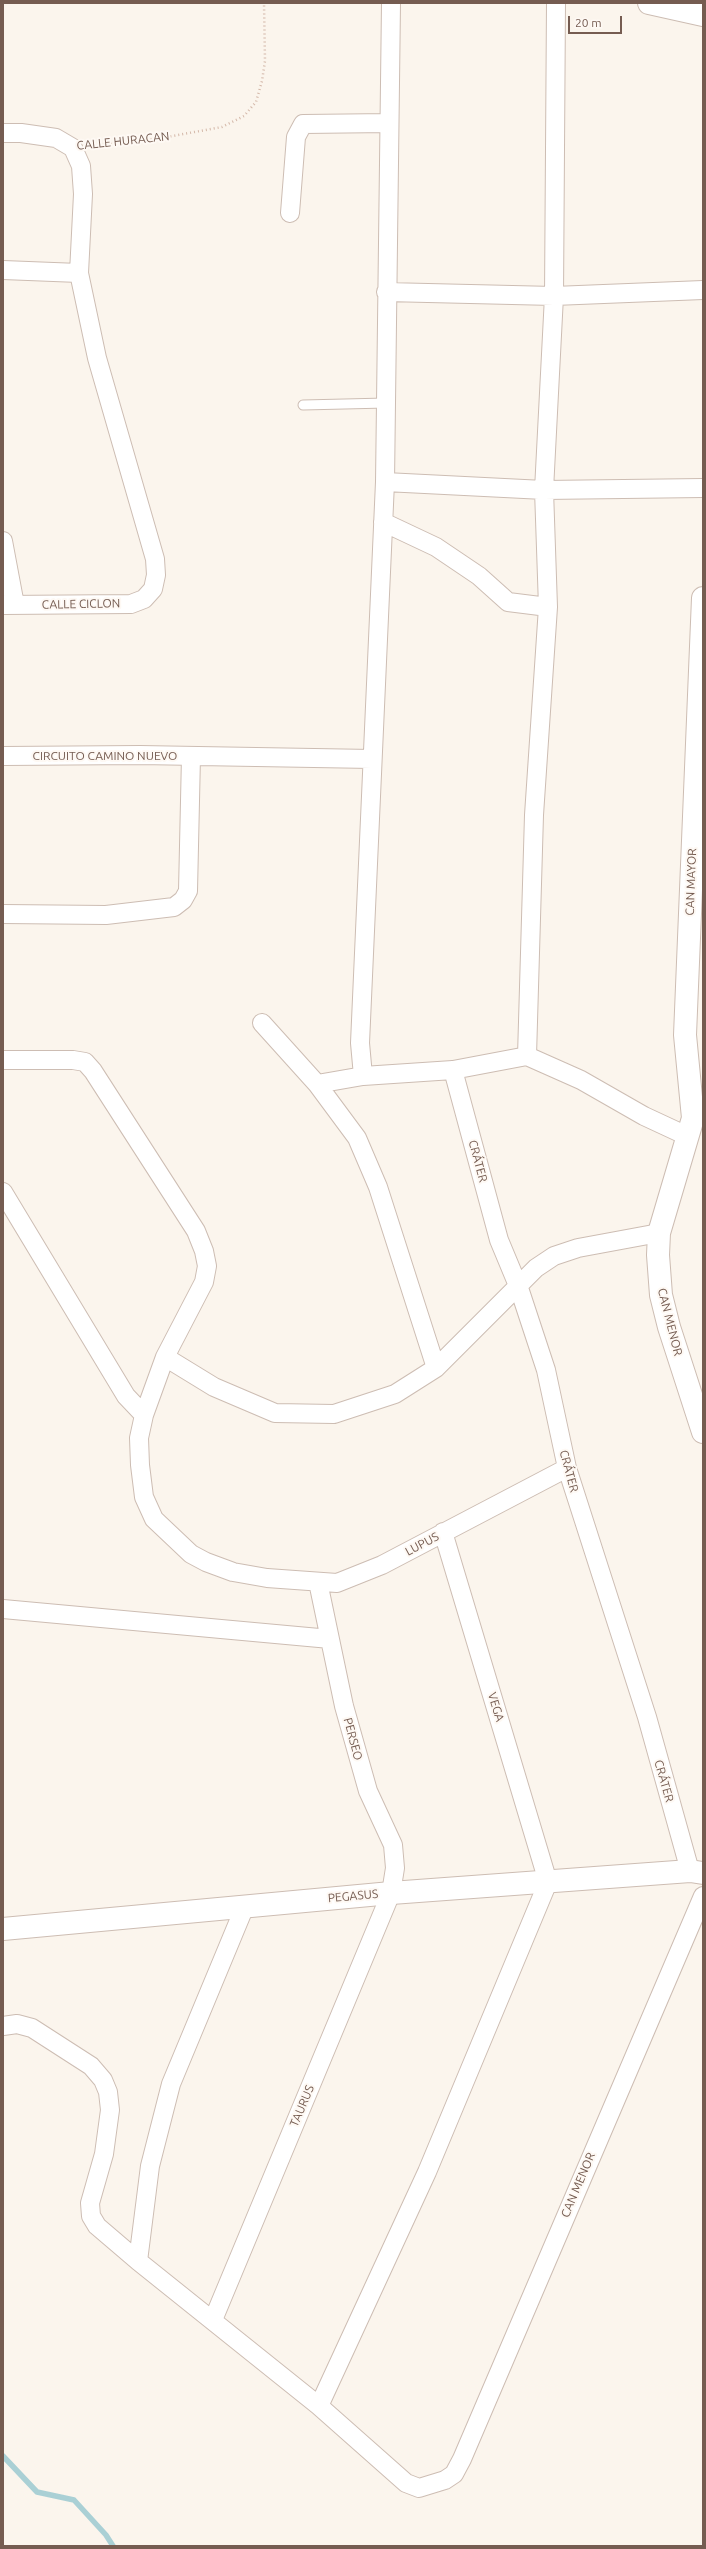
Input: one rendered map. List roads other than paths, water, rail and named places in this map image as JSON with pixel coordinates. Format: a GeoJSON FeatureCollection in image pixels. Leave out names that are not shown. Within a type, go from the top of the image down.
{"type":"FeatureCollection","features":[{"type":"Feature","properties":{"kind":"street"},"geometry":{"type":"LineString","coordinates":[[363,1076],[360,1043],[385,482],[386,292],[391,3]]}},
{"type":"Feature","properties":{"kind":"street"},"geometry":{"type":"LineString","coordinates":[[527,1056],[534,815],[548,607],[544,490],[554,296],[556,3]]}},
{"type":"Feature","properties":{"kind":"street"},"geometry":{"type":"LineString","coordinates":[[649,3],[703,15]]}},
{"type":"Feature","properties":{"kind":"street"},"geometry":{"type":"LineString","coordinates":[[290,213],[296,137],[303,124],[389,123]]}},
{"type":"Feature","properties":{"kind":"street","name":"CALLE HURACAN"},"geometry":{"type":"LineString","coordinates":[[3,133],[22,132],[56,138],[73,148],[80,166],[83,194],[79,273]]}},
{"type":"Feature","properties":{"kind":"street"},"geometry":{"type":"LineString","coordinates":[[3,270],[79,273]]}},
{"type":"Feature","properties":{"kind":"street","name":"CALLE CICLON"},"geometry":{"type":"LineString","coordinates":[[9,605],[131,604],[144,599],[153,589],[156,575],[155,559],[97,358],[79,273]]}},
{"type":"Feature","properties":{"kind":"street"},"geometry":{"type":"LineString","coordinates":[[386,292],[554,296],[703,290]]}},
{"type":"Feature","properties":{"kind":"street"},"geometry":{"type":"LineString","coordinates":[[385,482],[544,490],[703,488]]}},
{"type":"Feature","properties":{"kind":"street"},"geometry":{"type":"LineString","coordinates":[[383,522],[436,547],[478,576],[508,602],[548,607]]}},
{"type":"Feature","properties":{"kind":"street"},"geometry":{"type":"LineString","coordinates":[[3,541],[9,605]]}},
{"type":"Feature","properties":{"kind":"street","name":"CAN MAYOR"},"geometry":{"type":"LineString","coordinates":[[690,1127],[685,1035],[703,598]]}},
{"type":"Feature","properties":{"kind":"street","name":"CIRCUITO CAMINO NUEVO"},"geometry":{"type":"LineString","coordinates":[[3,756],[191,756],[188,891],[183,900],[174,907],[106,915],[3,914]]}},
{"type":"Feature","properties":{"kind":"street"},"geometry":{"type":"LineString","coordinates":[[191,756],[372,759]]}},
{"type":"Feature","properties":{"kind":"street"},"geometry":{"type":"LineString","coordinates":[[262,1023],[317,1084],[357,1138],[378,1187],[436,1368]]}},
{"type":"Feature","properties":{"kind":"street"},"geometry":{"type":"LineString","coordinates":[[317,1084],[363,1076],[453,1070],[527,1056],[580,1080],[644,1116],[690,1127],[703,1095]]}},
{"type":"Feature","properties":{"kind":"street","name":"LUPUS"},"geometry":{"type":"LineString","coordinates":[[3,1060],[74,1060],[85,1062],[93,1071],[196,1231],[207,1266],[204,1282],[165,1357],[144,1415],[139,1438],[140,1465],[144,1497],[154,1519],[191,1554],[206,1562],[233,1572],[267,1578],[337,1583],[382,1565],[567,1468]]}},
{"type":"Feature","properties":{"kind":"street","name":"CRÁTER"},"geometry":{"type":"LineString","coordinates":[[453,1070],[499,1240],[519,1288],[546,1370],[567,1468],[696,1872]]}},
{"type":"Feature","properties":{"kind":"street","name":"CAN MENOR"},"geometry":{"type":"LineString","coordinates":[[690,1127],[659,1233],[658,1255],[664,1308],[703,1432]]}},
{"type":"Feature","properties":{"kind":"street"},"geometry":{"type":"LineString","coordinates":[[3,1192],[126,1396],[144,1415]]}},
{"type":"Feature","properties":{"kind":"street"},"geometry":{"type":"LineString","coordinates":[[165,1357],[214,1387],[275,1413],[334,1414],[395,1394],[436,1368],[519,1288],[536,1268],[554,1256],[578,1248],[659,1233]]}},
{"type":"Feature","properties":{"kind":"street","name":"VEGA"},"geometry":{"type":"LineString","coordinates":[[443,1532],[548,1882]]}},
{"type":"Feature","properties":{"kind":"street","name":"PERSEO"},"geometry":{"type":"LineString","coordinates":[[318,1582],[344,1706],[368,1791],[393,1845],[395,1868],[391,1893]]}},
{"type":"Feature","properties":{"kind":"street"},"geometry":{"type":"LineString","coordinates":[[3,1609],[330,1639]]}},
{"type":"Feature","properties":{"kind":"street","name":"PEGASUS"},"geometry":{"type":"LineString","coordinates":[[3,1929],[391,1893],[696,1872]]}},
{"type":"Feature","properties":{"kind":"street"},"geometry":{"type":"LineString","coordinates":[[3,2026],[17,2024],[32,2028],[92,2066],[103,2080],[108,2092],[110,2110],[104,2154],[90,2203],[91,2216],[97,2226],[138,2261],[319,2406],[427,2172],[548,1882]]}},
{"type":"Feature","properties":{"kind":"street","name":"TAURUS"},"geometry":{"type":"LineString","coordinates":[[213,2320],[391,1893]]}},
{"type":"Feature","properties":{"kind":"street","name":"CAN MENOR"},"geometry":{"type":"LineString","coordinates":[[319,2406],[406,2483],[419,2488],[431,2486],[454,2474],[703,1896]]}},
{"type":"Feature","properties":{"kind":"street"},"geometry":{"type":"LineString","coordinates":[[138,2261],[150,2166],[171,2084],[245,1906]]}},
{"type":"Feature","properties":{"kind":"lane"},"geometry":{"type":"LineString","coordinates":[[303,405],[386,403]]}},
{"type":"Feature","properties":{"kind":"waterway"},"geometry":{"type":"LineString","coordinates":[[3,2456],[37,2492],[74,2500],[106,2535],[113,2546]]}}]}
